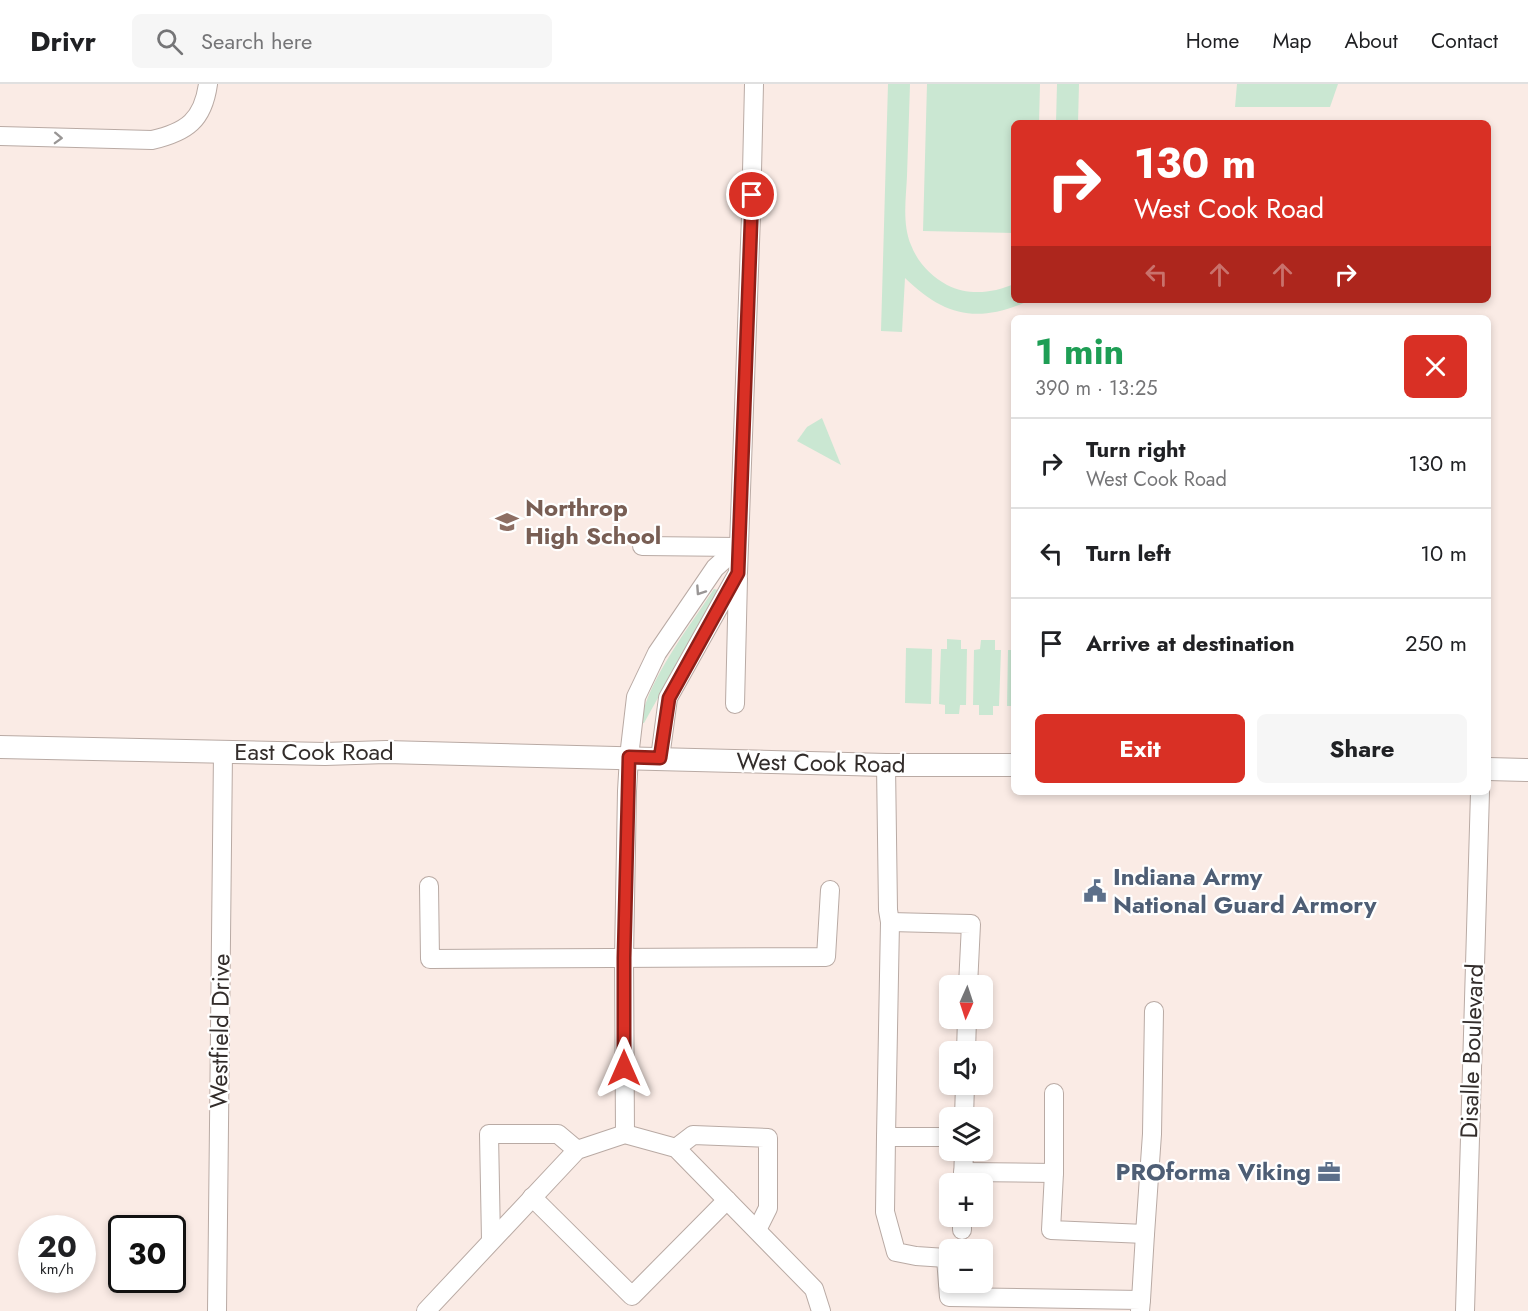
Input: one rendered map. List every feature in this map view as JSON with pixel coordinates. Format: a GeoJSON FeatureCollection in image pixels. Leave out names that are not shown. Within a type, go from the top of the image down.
{"type":"FeatureCollection","features":[{"type":"Feature","properties":{"kind":"main road","name":"East Cook Road"},"geometry":{"type":"LineString","coordinates":[[0,747],[325,754],[386,752],[629,757]]}},
{"type":"Feature","properties":{"kind":"main road","name":"West Cook Road"},"geometry":{"type":"LineString","coordinates":[[629,757],[886,765],[1011,765]]}},
{"type":"Feature","properties":{"kind":"main road"},"geometry":{"type":"LineString","coordinates":[[1491,769],[1528,770]]}},
{"type":"Feature","properties":{"kind":"street"},"geometry":{"type":"LineString","coordinates":[[0,136],[152,140],[168,137],[189,126],[197,118],[203,106],[208,84]]}},
{"type":"Feature","properties":{"kind":"street"},"geometry":{"type":"LineString","coordinates":[[735,704],[738,547],[751,226],[754,84]]}},
{"type":"Feature","properties":{"kind":"street"},"geometry":{"type":"LineString","coordinates":[[642,546],[738,547]]}},
{"type":"Feature","properties":{"kind":"street"},"geometry":{"type":"LineString","coordinates":[[625,1134],[624,958],[629,757],[636,697],[657,653],[715,568],[738,547]]}},
{"type":"Feature","properties":{"kind":"street"},"geometry":{"type":"LineString","coordinates":[[660,758],[669,698],[738,573]]}},
{"type":"Feature","properties":{"kind":"street","name":"Westfield Drive"},"geometry":{"type":"LineString","coordinates":[[217,1311],[223,752]]}},
{"type":"Feature","properties":{"kind":"street"},"geometry":{"type":"LineString","coordinates":[[886,765],[890,922],[885,1212],[896,1252],[946,1258],[949,1297],[1141,1305],[1152,1134],[1154,1011]]}},
{"type":"Feature","properties":{"kind":"street","name":"Disalle Boulevard"},"geometry":{"type":"LineString","coordinates":[[1465,1311],[1480,795]]}},
{"type":"Feature","properties":{"kind":"street"},"geometry":{"type":"LineString","coordinates":[[429,886],[430,959],[826,957],[830,890]]}},
{"type":"Feature","properties":{"kind":"street"},"geometry":{"type":"LineString","coordinates":[[890,922],[971,924],[969,975]]}},
{"type":"Feature","properties":{"kind":"street"},"geometry":{"type":"LineString","coordinates":[[1054,1092],[1051,1230],[1145,1234]]}},
{"type":"Feature","properties":{"kind":"street"},"geometry":{"type":"LineString","coordinates":[[491,1240],[489,1134],[558,1134],[577,1150]]}},
{"type":"Feature","properties":{"kind":"street"},"geometry":{"type":"LineString","coordinates":[[426,1311],[577,1150],[625,1134],[676,1148],[814,1289],[821,1311]]}},
{"type":"Feature","properties":{"kind":"street"},"geometry":{"type":"LineString","coordinates":[[676,1148],[693,1136],[768,1138],[768,1208],[756,1230]]}},
{"type":"Feature","properties":{"kind":"street"},"geometry":{"type":"LineString","coordinates":[[886,1137],[939,1137]]}},
{"type":"Feature","properties":{"kind":"street"},"geometry":{"type":"LineString","coordinates":[[993,1176],[1054,1173]]}},
{"type":"Feature","properties":{"kind":"street"},"geometry":{"type":"LineString","coordinates":[[532,1197],[632,1296],[727,1200]]}},
{"type":"Feature","properties":{"kind":"green space"},"geometry":{"type":"Polygon","coordinates":[[[888,84],[910,84],[905,202],[908,237],[917,258],[947,285],[972,292],[998,290],[1011,285],[1011,303],[1023,303],[991,313],[961,312],[947,308],[933,300],[905,278],[902,332],[881,331],[888,84]]]}},
{"type":"Feature","properties":{"kind":"green space"},"geometry":{"type":"Polygon","coordinates":[[[927,84],[1040,84],[1039,120],[1011,120],[1011,233],[923,231],[927,84]]]}},
{"type":"Feature","properties":{"kind":"green space"},"geometry":{"type":"Polygon","coordinates":[[[1057,84],[1079,84],[1078,120],[1056,120],[1057,84]]]}},
{"type":"Feature","properties":{"kind":"green space"},"geometry":{"type":"Polygon","coordinates":[[[1237,84],[1338,84],[1330,107],[1235,107],[1237,84]]]}},
{"type":"Feature","properties":{"kind":"green space"},"geometry":{"type":"Polygon","coordinates":[[[822,418],[841,465],[797,441],[807,427],[822,418]]]}},
{"type":"Feature","properties":{"kind":"green space"},"geometry":{"type":"Polygon","coordinates":[[[714,589],[718,590],[644,723],[640,723],[645,705],[661,670],[714,589]]]}},
{"type":"Feature","properties":{"kind":"green space"},"geometry":{"type":"Polygon","coordinates":[[[947,639],[961,640],[961,649],[967,649],[966,705],[960,705],[959,714],[945,714],[945,705],[939,704],[941,649],[947,649],[947,639]]]}},
{"type":"Feature","properties":{"kind":"green space"},"geometry":{"type":"Polygon","coordinates":[[[981,640],[995,640],[995,650],[1001,650],[999,706],[993,706],[993,715],[979,715],[979,705],[973,705],[974,650],[980,649],[981,640]]]}},
{"type":"Feature","properties":{"kind":"green space"},"geometry":{"type":"Polygon","coordinates":[[[906,648],[932,649],[931,704],[905,703],[906,648]]]}},
{"type":"Feature","properties":{"kind":"green space"},"geometry":{"type":"Polygon","coordinates":[[[1008,650],[1011,650],[1011,706],[1007,706],[1008,650]]]}},
{"type":"Feature","properties":{"kind":"place","name":"Northrop High School"},"geometry":{"type":"Point","coordinates":[507,522]}},
{"type":"Feature","properties":{"kind":"place","name":"Indiana Army National Guard Armory"},"geometry":{"type":"Point","coordinates":[1095,891]}},
{"type":"Feature","properties":{"kind":"place","name":"PROforma Viking"},"geometry":{"type":"Point","coordinates":[1329,1172]}},
{"type":"Feature","properties":{"kind":"route"},"geometry":{"type":"LineString","coordinates":[[624,1068],[629,757],[660,758],[669,698],[738,573],[752,195]]}}]}
